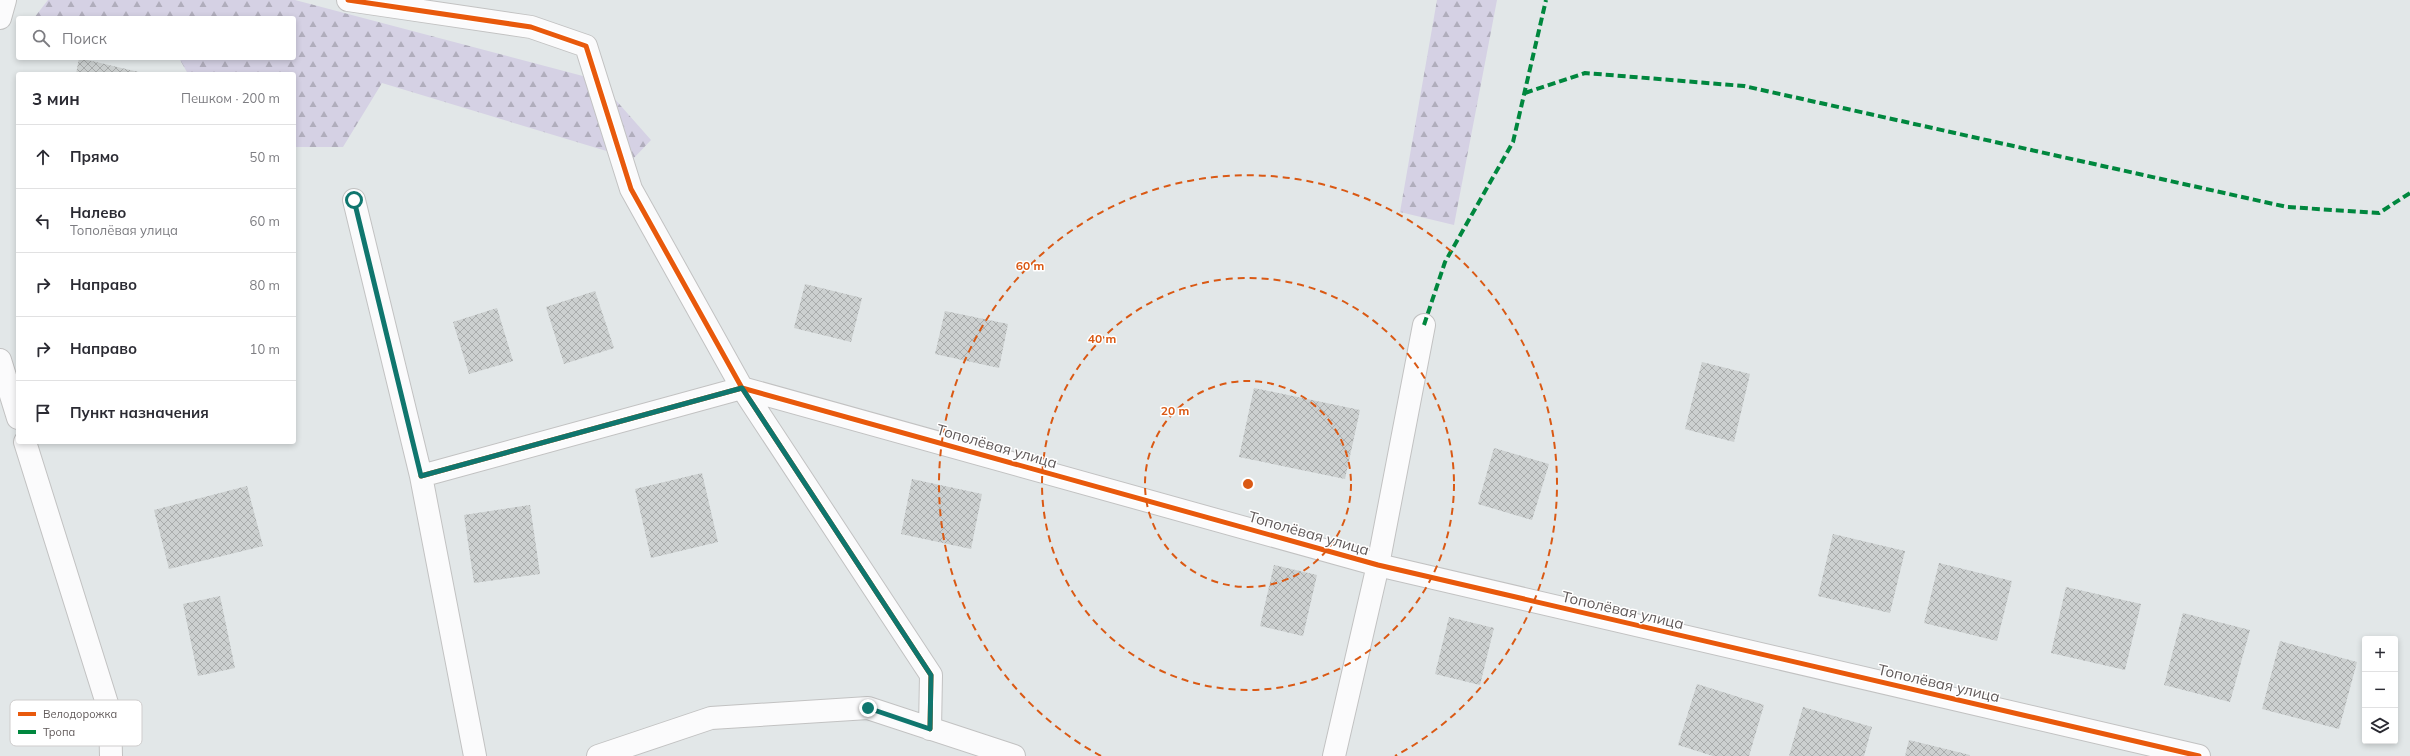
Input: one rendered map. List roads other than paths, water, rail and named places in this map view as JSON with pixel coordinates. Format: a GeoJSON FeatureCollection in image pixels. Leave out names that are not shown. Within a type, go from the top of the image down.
{"type":"FeatureCollection","features":[{"type":"Feature","properties":{"kind":"street"},"geometry":{"type":"LineString","coordinates":[[0,18],[5,0]]}},
{"type":"Feature","properties":{"kind":"street"},"geometry":{"type":"LineString","coordinates":[[348,0],[531,27],[586,46],[631,189],[742,388],[931,675],[930,729]]}},
{"type":"Feature","properties":{"kind":"street"},"geometry":{"type":"LineString","coordinates":[[354,200],[421,476],[475,756]]}},
{"type":"Feature","properties":{"kind":"street"},"geometry":{"type":"LineString","coordinates":[[1334,756],[1378,565],[1424,325]]}},
{"type":"Feature","properties":{"kind":"street"},"geometry":{"type":"LineString","coordinates":[[0,360],[16,412]]}},
{"type":"Feature","properties":{"kind":"street"},"geometry":{"type":"LineString","coordinates":[[421,476],[742,388]]}},
{"type":"Feature","properties":{"kind":"street","name":"Тополёвая улица"},"geometry":{"type":"LineString","coordinates":[[742,388],[1378,565],[2199,756]]}},
{"type":"Feature","properties":{"kind":"street"},"geometry":{"type":"LineString","coordinates":[[26,444],[106,700]]}},
{"type":"Feature","properties":{"kind":"street"},"geometry":{"type":"LineString","coordinates":[[598,756],[711,718],[868,708],[1014,756]]}},
{"type":"Feature","properties":{"kind":"street"},"geometry":{"type":"LineString","coordinates":[[111,746],[111,756]]}}]}
